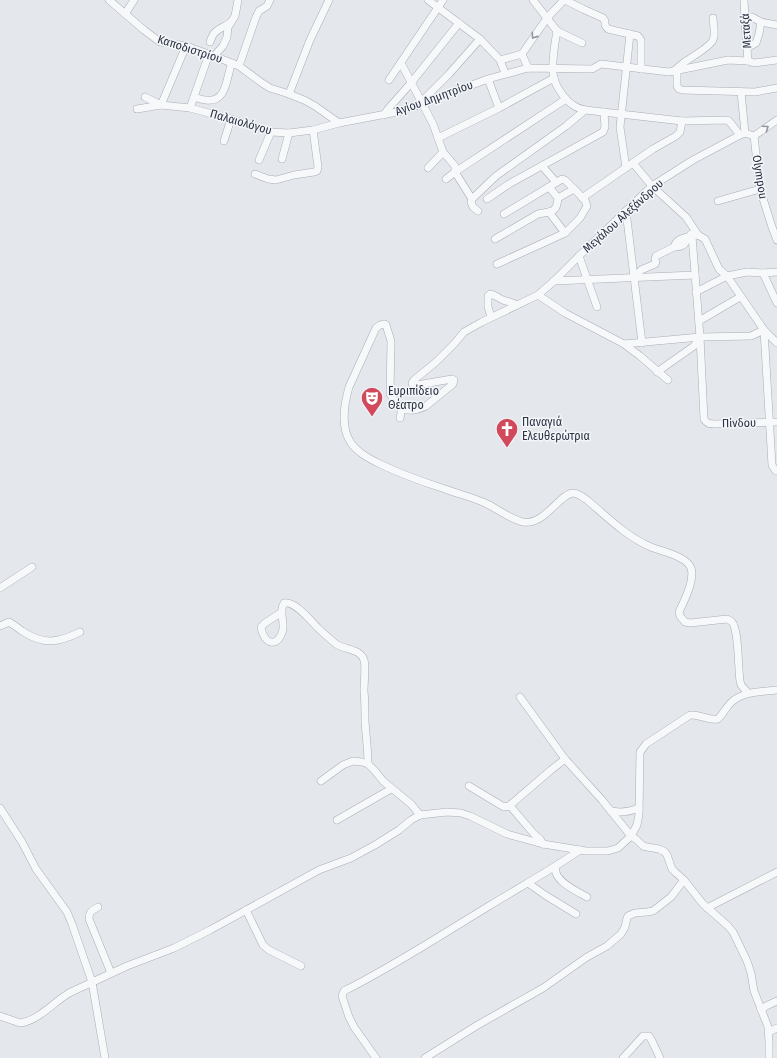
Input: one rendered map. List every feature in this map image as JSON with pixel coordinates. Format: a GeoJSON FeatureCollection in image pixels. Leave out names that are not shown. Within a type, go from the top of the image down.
{"type":"FeatureCollection","features":[{"type":"Feature","properties":{"kind":"street","name":"Καποδιστρίου"},"geometry":{"type":"LineString","coordinates":[[109,0],[160,42],[186,46],[236,65],[266,86],[289,94],[315,106],[339,123]]}},
{"type":"Feature","properties":{"kind":"street"},"geometry":{"type":"LineString","coordinates":[[125,14],[134,0]]}},
{"type":"Feature","properties":{"kind":"street"},"geometry":{"type":"LineString","coordinates":[[190,108],[201,74],[211,55],[223,46],[227,37],[228,28],[235,16],[238,0]]}},
{"type":"Feature","properties":{"kind":"street"},"geometry":{"type":"LineString","coordinates":[[194,97],[213,100],[219,97],[224,90],[229,70],[236,65],[259,11],[267,6],[270,0]]}},
{"type":"Feature","properties":{"kind":"street"},"geometry":{"type":"LineString","coordinates":[[289,94],[310,40],[329,0]]}},
{"type":"Feature","properties":{"kind":"street"},"geometry":{"type":"LineString","coordinates":[[428,0],[480,39],[500,60],[505,73]]}},
{"type":"Feature","properties":{"kind":"street"},"geometry":{"type":"LineString","coordinates":[[389,80],[443,0]]}},
{"type":"Feature","properties":{"kind":"street"},"geometry":{"type":"LineString","coordinates":[[533,0],[557,31],[582,43]]}},
{"type":"Feature","properties":{"kind":"street"},"geometry":{"type":"LineString","coordinates":[[500,60],[522,54],[547,18],[565,0],[603,18],[606,21],[605,25],[608,29],[638,36],[641,40],[641,69]]}},
{"type":"Feature","properties":{"kind":"street","name":"Μεταξά"},"geometry":{"type":"LineString","coordinates":[[744,0],[748,61]]}},
{"type":"Feature","properties":{"kind":"street"},"geometry":{"type":"LineString","coordinates":[[745,17],[752,17],[761,22],[777,25]]}},
{"type":"Feature","properties":{"kind":"street"},"geometry":{"type":"LineString","coordinates":[[713,18],[714,39],[712,42],[685,62],[676,71],[679,89],[741,92],[777,88]]}},
{"type":"Feature","properties":{"kind":"street"},"geometry":{"type":"LineString","coordinates":[[747,48],[756,43],[761,22]]}},
{"type":"Feature","properties":{"kind":"street"},"geometry":{"type":"LineString","coordinates":[[384,115],[459,23]]}},
{"type":"Feature","properties":{"kind":"street"},"geometry":{"type":"LineString","coordinates":[[210,42],[213,34],[217,30],[230,24]]}},
{"type":"Feature","properties":{"kind":"street"},"geometry":{"type":"LineString","coordinates":[[557,31],[553,68],[554,78],[559,89],[572,105],[585,110],[682,121],[727,120],[742,134],[754,136],[777,120]]}},
{"type":"Feature","properties":{"kind":"street"},"geometry":{"type":"LineString","coordinates":[[626,168],[620,127],[630,34]]}},
{"type":"Feature","properties":{"kind":"street"},"geometry":{"type":"LineString","coordinates":[[422,103],[480,39]]}},
{"type":"Feature","properties":{"kind":"street"},"geometry":{"type":"LineString","coordinates":[[137,109],[161,105],[186,46]]}},
{"type":"Feature","properties":{"kind":"street"},"geometry":{"type":"LineString","coordinates":[[522,54],[528,68],[592,69],[601,64],[669,72],[728,60],[748,61],[754,63],[777,60]]}},
{"type":"Feature","properties":{"kind":"street"},"geometry":{"type":"LineString","coordinates":[[401,63],[433,124],[443,152],[455,166],[455,172],[472,199]]}},
{"type":"Feature","properties":{"kind":"street","name":"Αγίου Δημητρίου"},"geometry":{"type":"LineString","coordinates":[[339,123],[402,111],[505,73],[528,68]]}},
{"type":"Feature","properties":{"kind":"street"},"geometry":{"type":"LineString","coordinates":[[438,138],[499,108],[554,78]]}},
{"type":"Feature","properties":{"kind":"street"},"geometry":{"type":"LineString","coordinates":[[488,79],[499,108]]}},
{"type":"Feature","properties":{"kind":"street"},"geometry":{"type":"LineString","coordinates":[[741,92],[742,134]]}},
{"type":"Feature","properties":{"kind":"street","name":"Παλαιολόγου"},"geometry":{"type":"LineString","coordinates":[[145,97],[161,105],[190,108],[232,118],[271,132],[289,133],[313,130],[339,123]]}},
{"type":"Feature","properties":{"kind":"street"},"geometry":{"type":"LineString","coordinates":[[446,179],[566,99]]}},
{"type":"Feature","properties":{"kind":"street"},"geometry":{"type":"LineString","coordinates":[[478,211],[470,202],[496,176],[566,126],[585,110]]}},
{"type":"Feature","properties":{"kind":"street"},"geometry":{"type":"LineString","coordinates":[[487,200],[509,184],[603,132],[605,127],[604,112]]}},
{"type":"Feature","properties":{"kind":"street"},"geometry":{"type":"LineString","coordinates":[[224,141],[232,118]]}},
{"type":"Feature","properties":{"kind":"street"},"geometry":{"type":"LineString","coordinates":[[582,198],[653,149],[676,136],[680,132],[682,121]]}},
{"type":"Feature","properties":{"kind":"street"},"geometry":{"type":"LineString","coordinates":[[255,174],[268,179],[276,180],[317,171],[318,167],[313,130]]}},
{"type":"Feature","properties":{"kind":"street"},"geometry":{"type":"LineString","coordinates":[[259,160],[271,132]]}},
{"type":"Feature","properties":{"kind":"street"},"geometry":{"type":"LineString","coordinates":[[282,159],[289,133]]}},
{"type":"Feature","properties":{"kind":"street","name":"Μεγάλου Αλεξάνδρου"},"geometry":{"type":"LineString","coordinates":[[402,408],[410,411],[420,409],[430,403],[453,384],[454,380],[452,379],[417,386],[413,385],[412,383],[436,362],[464,332],[538,295],[652,186],[693,160],[742,134]]}},
{"type":"Feature","properties":{"kind":"street","name":"Olympou"},"geometry":{"type":"LineString","coordinates":[[754,136],[760,189],[774,226],[777,240]]}},
{"type":"Feature","properties":{"kind":"street"},"geometry":{"type":"LineString","coordinates":[[428,168],[443,152]]}},
{"type":"Feature","properties":{"kind":"street"},"geometry":{"type":"LineString","coordinates":[[633,163],[652,186],[686,217],[690,223],[692,236],[700,337],[694,346],[657,372]]}},
{"type":"Feature","properties":{"kind":"street"},"geometry":{"type":"LineString","coordinates":[[542,166],[556,182]]}},
{"type":"Feature","properties":{"kind":"street"},"geometry":{"type":"LineString","coordinates":[[497,264],[565,233],[580,218],[587,208],[587,203],[564,179],[562,179],[504,214]]}},
{"type":"Feature","properties":{"kind":"street"},"geometry":{"type":"LineString","coordinates":[[549,186],[558,198]]}},
{"type":"Feature","properties":{"kind":"street"},"geometry":{"type":"LineString","coordinates":[[495,239],[538,214],[555,209],[558,198],[574,189]]}},
{"type":"Feature","properties":{"kind":"street"},"geometry":{"type":"LineString","coordinates":[[718,201],[760,189]]}},
{"type":"Feature","properties":{"kind":"street"},"geometry":{"type":"LineString","coordinates":[[549,212],[565,233]]}},
{"type":"Feature","properties":{"kind":"street"},"geometry":{"type":"LineString","coordinates":[[626,212],[642,343]]}},
{"type":"Feature","properties":{"kind":"street"},"geometry":{"type":"LineString","coordinates":[[634,278],[641,270],[655,264],[655,257],[674,247],[681,238],[692,236],[705,239],[719,269],[727,276],[764,330],[777,344]]}},
{"type":"Feature","properties":{"kind":"street"},"geometry":{"type":"LineString","coordinates":[[579,256],[597,307]]}},
{"type":"Feature","properties":{"kind":"street"},"geometry":{"type":"LineString","coordinates":[[696,292],[727,276],[747,272],[777,272]]}},
{"type":"Feature","properties":{"kind":"street"},"geometry":{"type":"LineString","coordinates":[[763,273],[777,303]]}},
{"type":"Feature","properties":{"kind":"street"},"geometry":{"type":"LineString","coordinates":[[554,281],[695,275]]}},
{"type":"Feature","properties":{"kind":"street"},"geometry":{"type":"LineString","coordinates":[[491,318],[488,307],[488,296],[490,294],[496,295],[517,305]]}},
{"type":"Feature","properties":{"kind":"street"},"geometry":{"type":"LineString","coordinates":[[538,295],[565,313],[624,344],[668,380]]}},
{"type":"Feature","properties":{"kind":"street"},"geometry":{"type":"LineString","coordinates":[[699,322],[740,297]]}},
{"type":"Feature","properties":{"kind":"street"},"geometry":{"type":"LineString","coordinates":[[400,418],[402,408],[390,394],[391,341],[386,325],[383,324],[376,328],[349,388],[347,396],[344,414],[345,432],[355,448],[369,458],[396,471],[486,503],[502,513],[524,522],[540,518],[570,494],[573,493],[588,500],[620,528],[634,538],[653,548],[679,557],[690,566],[692,572],[691,582],[679,612],[680,616],[685,622],[727,619],[733,622],[735,628],[740,681],[741,685],[748,693]]}},
{"type":"Feature","properties":{"kind":"street"},"geometry":{"type":"LineString","coordinates":[[624,344],[700,337],[751,336],[764,330]]}},
{"type":"Feature","properties":{"kind":"street"},"geometry":{"type":"LineString","coordinates":[[764,330],[772,465],[774,470],[777,471]]}},
{"type":"Feature","properties":{"kind":"street","name":"Πίνδου"},"geometry":{"type":"LineString","coordinates":[[700,337],[704,419],[706,422],[708,424],[777,422]]}},
{"type":"Feature","properties":{"kind":"street"},"geometry":{"type":"LineString","coordinates":[[0,588],[32,567]]}},
{"type":"Feature","properties":{"kind":"street"},"geometry":{"type":"LineString","coordinates":[[282,612],[282,606],[289,603],[302,612],[336,644],[362,655],[365,664],[364,698],[368,764]]}},
{"type":"Feature","properties":{"kind":"street"},"geometry":{"type":"LineString","coordinates":[[0,626],[9,622],[38,640],[45,641],[58,640],[80,632]]}},
{"type":"Feature","properties":{"kind":"street"},"geometry":{"type":"LineString","coordinates":[[0,1016],[24,1022],[43,1013],[69,993],[142,959],[174,948],[210,930],[319,870],[351,858],[399,830],[420,815],[447,812],[462,813],[507,834],[543,844],[597,851],[608,851],[618,848],[631,836],[637,825],[639,808],[640,752],[646,744],[690,715],[699,715],[712,720],[718,719],[734,700],[748,693],[777,690]]}},
{"type":"Feature","properties":{"kind":"street"},"geometry":{"type":"LineString","coordinates":[[520,697],[565,758],[631,836],[643,846],[665,852],[672,869],[684,880],[707,908],[728,926],[736,938],[750,970],[754,991],[768,1032],[770,1058]]}},
{"type":"Feature","properties":{"kind":"street"},"geometry":{"type":"LineString","coordinates":[[469,786],[504,807],[509,806],[565,758]]}},
{"type":"Feature","properties":{"kind":"street"},"geometry":{"type":"LineString","coordinates":[[321,781],[343,765],[353,761],[368,764],[383,781],[411,804],[420,815]]}},
{"type":"Feature","properties":{"kind":"street"},"geometry":{"type":"LineString","coordinates":[[337,820],[391,788]]}},
{"type":"Feature","properties":{"kind":"street"},"geometry":{"type":"LineString","coordinates":[[509,806],[543,844]]}},
{"type":"Feature","properties":{"kind":"street"},"geometry":{"type":"LineString","coordinates":[[0,808],[22,842],[36,869],[67,912],[92,982],[105,1058]]}},
{"type":"Feature","properties":{"kind":"street"},"geometry":{"type":"LineString","coordinates":[[611,811],[627,812],[639,808]]}},
{"type":"Feature","properties":{"kind":"street"},"geometry":{"type":"LineString","coordinates":[[376,1058],[354,1027],[349,1017],[342,996],[344,991],[382,971],[580,850]]}},
{"type":"Feature","properties":{"kind":"street"},"geometry":{"type":"LineString","coordinates":[[556,866],[556,873],[564,883],[587,897]]}},
{"type":"Feature","properties":{"kind":"street"},"geometry":{"type":"LineString","coordinates":[[707,908],[777,872]]}},
{"type":"Feature","properties":{"kind":"street"},"geometry":{"type":"LineString","coordinates":[[426,1058],[476,1026],[543,988],[607,946],[622,934],[628,916],[635,913],[653,911],[671,897],[684,880]]}},
{"type":"Feature","properties":{"kind":"street"},"geometry":{"type":"LineString","coordinates":[[528,883],[576,914]]}},
{"type":"Feature","properties":{"kind":"street"},"geometry":{"type":"LineString","coordinates":[[98,907],[90,913],[89,919],[111,973]]}},
{"type":"Feature","properties":{"kind":"street"},"geometry":{"type":"LineString","coordinates":[[246,910],[263,945],[269,950],[301,966]]}},
{"type":"Feature","properties":{"kind":"street"},"geometry":{"type":"LineString","coordinates":[[761,1010],[766,1006],[777,1002]]}},
{"type":"Feature","properties":{"kind":"street"},"geometry":{"type":"LineString","coordinates":[[768,1032],[777,1028]]}},
{"type":"Feature","properties":{"kind":"street"},"geometry":{"type":"LineString","coordinates":[[623,1058],[643,1036],[648,1036],[652,1041],[660,1058]]}},
{"type":"Feature","properties":{"kind":"place","name":"Ευριπίδειο Θέατρο"},"geometry":{"type":"Point","coordinates":[372,418]}},
{"type":"Feature","properties":{"kind":"place","name":"Παναγιά Ελευθερώτρια"},"geometry":{"type":"Point","coordinates":[507,448]}}]}
